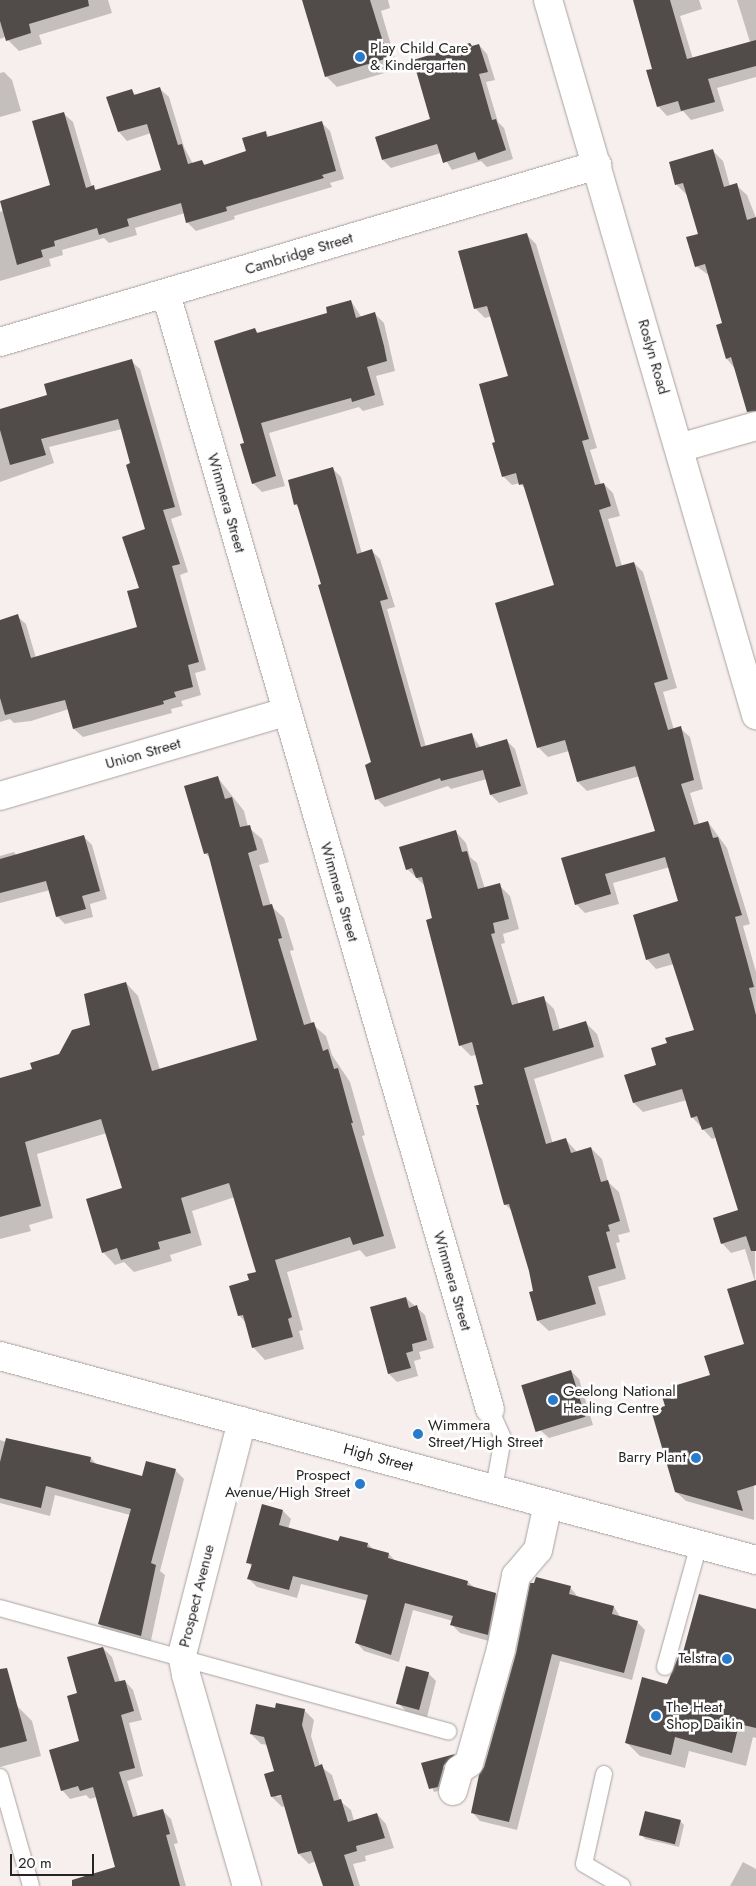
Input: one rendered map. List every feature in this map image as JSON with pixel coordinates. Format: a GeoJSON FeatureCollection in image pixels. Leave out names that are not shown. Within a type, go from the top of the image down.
{"type":"FeatureCollection","features":[{"type":"Feature","properties":{"kind":"street","name":"Roslyn Road"},"geometry":{"type":"LineString","coordinates":[[548,0],[756,715]]}},
{"type":"Feature","properties":{"kind":"street","name":"Cambridge Street"},"geometry":{"type":"LineString","coordinates":[[0,342],[597,165]]}},
{"type":"Feature","properties":{"kind":"street","name":"Wimmera Street"},"geometry":{"type":"LineString","coordinates":[[166,294],[490,1409]]}},
{"type":"Feature","properties":{"kind":"street"},"geometry":{"type":"LineString","coordinates":[[679,448],[756,426]]}},
{"type":"Feature","properties":{"kind":"street","name":"Union Street"},"geometry":{"type":"LineString","coordinates":[[0,796],[286,712]]}},
{"type":"Feature","properties":{"kind":"street","name":"High Street"},"geometry":{"type":"LineString","coordinates":[[0,1356],[756,1560]]}},
{"type":"Feature","properties":{"kind":"street","name":"Prospect Avenue"},"geometry":{"type":"LineString","coordinates":[[242,1421],[182,1657],[247,1886]]}},
{"type":"Feature","properties":{"kind":"street"},"geometry":{"type":"LineString","coordinates":[[453,1791],[459,1770],[469,1763],[501,1649],[516,1576],[538,1550],[548,1504]]}},
{"type":"Feature","properties":{"kind":"lane","name":"Wimmera Street"},"geometry":{"type":"LineString","coordinates":[[490,1409],[503,1438],[494,1488]]}},
{"type":"Feature","properties":{"kind":"lane"},"geometry":{"type":"LineString","coordinates":[[665,1667],[699,1544]]}},
{"type":"Feature","properties":{"kind":"lane"},"geometry":{"type":"LineString","coordinates":[[0,1608],[448,1731]]}},
{"type":"Feature","properties":{"kind":"lane"},"geometry":{"type":"LineString","coordinates":[[604,1774],[584,1864],[622,1886]]}},
{"type":"Feature","properties":{"kind":"lane"},"geometry":{"type":"LineString","coordinates":[[0,1777],[31,1886]]}},
{"type":"Feature","properties":{"kind":"building"},"geometry":{"type":"Polygon","coordinates":[[[0,0],[88,0],[89,6],[29,24],[31,33],[6,41],[0,21],[0,0]]]}},
{"type":"Feature","properties":{"kind":"building"},"geometry":{"type":"Polygon","coordinates":[[[302,0],[370,0],[388,58],[325,77],[302,0]]]}},
{"type":"Feature","properties":{"kind":"building"},"geometry":{"type":"Polygon","coordinates":[[[633,0],[670,0],[687,59],[756,40],[756,66],[708,79],[715,102],[681,111],[678,101],[657,107],[646,70],[652,69],[633,0]]]}},
{"type":"Feature","properties":{"kind":"building"},"geometry":{"type":"Polygon","coordinates":[[[470,43],[472,46],[479,44],[488,72],[479,74],[492,120],[496,119],[506,150],[478,160],[475,152],[443,163],[437,144],[382,160],[375,137],[430,119],[413,60],[470,43]]]}},
{"type":"Feature","properties":{"kind":"building"},"geometry":{"type":"Polygon","coordinates":[[[160,87],[178,145],[182,144],[188,164],[202,160],[204,165],[246,151],[242,138],[266,131],[267,137],[322,121],[336,171],[322,175],[324,178],[226,207],[227,211],[186,223],[181,203],[127,219],[129,226],[99,235],[97,228],[54,241],[55,246],[41,250],[43,257],[17,265],[0,201],[50,185],[32,121],[64,112],[86,188],[94,185],[95,190],[161,170],[147,124],[118,132],[106,97],[132,89],[134,95],[160,87]]]}},
{"type":"Feature","properties":{"kind":"building"},"geometry":{"type":"Polygon","coordinates":[[[713,149],[724,187],[737,183],[747,220],[756,217],[756,411],[747,412],[731,357],[726,359],[716,325],[722,323],[705,264],[695,267],[686,237],[698,234],[683,183],[675,185],[669,162],[713,149]]]}},
{"type":"Feature","properties":{"kind":"building"},"geometry":{"type":"Polygon","coordinates":[[[527,233],[589,439],[582,441],[595,485],[604,483],[611,506],[599,510],[616,567],[634,562],[668,679],[654,683],[668,730],[681,726],[694,780],[681,784],[694,825],[708,821],[713,838],[718,837],[742,915],[735,917],[754,987],[749,988],[756,1015],[756,1251],[751,1251],[746,1236],[721,1244],[713,1218],[738,1210],[712,1127],[702,1130],[697,1116],[691,1118],[682,1089],[633,1103],[624,1075],[656,1065],[651,1048],[667,1043],[665,1038],[694,1030],[669,953],[646,960],[633,915],[678,901],[665,857],[605,874],[611,894],[575,905],[561,858],[655,831],[635,766],[577,782],[565,740],[537,748],[495,603],[554,585],[523,484],[519,485],[516,473],[502,477],[492,443],[495,442],[479,384],[508,376],[487,306],[474,309],[458,251],[527,233]]]}},
{"type":"Feature","properties":{"kind":"building"},"geometry":{"type":"Polygon","coordinates":[[[351,300],[356,318],[375,312],[384,346],[387,361],[367,367],[375,395],[352,402],[351,398],[261,423],[276,476],[252,484],[240,444],[244,443],[214,341],[255,328],[257,333],[327,313],[326,307],[351,300]]]}},
{"type":"Feature","properties":{"kind":"building"},"geometry":{"type":"Polygon","coordinates":[[[132,359],[175,507],[163,510],[180,564],[172,566],[199,662],[188,665],[193,687],[174,692],[176,697],[163,701],[164,704],[73,729],[65,700],[5,715],[0,698],[0,620],[18,614],[31,658],[137,627],[127,591],[139,588],[122,537],[145,529],[126,465],[130,463],[118,419],[41,439],[46,455],[10,465],[0,430],[0,409],[47,395],[44,384],[132,359]]]}},
{"type":"Feature","properties":{"kind":"building"},"geometry":{"type":"Polygon","coordinates":[[[333,467],[357,554],[372,549],[388,599],[380,601],[421,747],[472,733],[476,748],[507,739],[521,786],[490,795],[483,770],[441,781],[440,778],[375,800],[365,765],[371,762],[318,585],[321,584],[297,504],[294,505],[288,480],[333,467]]]}},
{"type":"Feature","properties":{"kind":"building"},"geometry":{"type":"Polygon","coordinates":[[[218,776],[225,799],[232,797],[240,827],[250,825],[257,850],[248,853],[263,906],[272,904],[282,938],[278,939],[304,1025],[314,1022],[323,1051],[328,1049],[334,1069],[338,1068],[353,1123],[351,1123],[384,1236],[353,1245],[350,1237],[275,1260],[292,1317],[288,1319],[293,1337],[252,1348],[243,1315],[238,1316],[229,1286],[249,1280],[247,1274],[256,1272],[229,1183],[181,1198],[191,1233],[158,1242],[160,1249],[121,1260],[117,1248],[102,1253],[86,1199],[122,1188],[101,1119],[25,1142],[41,1206],[0,1217],[0,1078],[32,1069],[30,1063],[59,1054],[72,1030],[90,1025],[84,994],[126,982],[152,1071],[257,1040],[208,853],[204,854],[184,786],[218,776]]]}},
{"type":"Feature","properties":{"kind":"building"},"geometry":{"type":"Polygon","coordinates":[[[456,830],[462,852],[467,851],[478,889],[500,883],[509,919],[493,923],[495,933],[491,934],[512,1005],[544,996],[553,1031],[586,1021],[594,1047],[524,1068],[546,1144],[566,1138],[571,1153],[591,1147],[601,1182],[608,1180],[620,1221],[608,1225],[610,1231],[606,1232],[616,1268],[588,1276],[596,1304],[537,1321],[529,1292],[533,1291],[529,1271],[509,1204],[504,1205],[476,1105],[479,1105],[474,1086],[483,1084],[472,1042],[459,1046],[426,920],[432,918],[422,877],[416,878],[412,868],[406,870],[399,847],[456,830]]]}},
{"type":"Feature","properties":{"kind":"building"},"geometry":{"type":"Polygon","coordinates":[[[84,835],[100,891],[82,896],[86,909],[56,917],[46,881],[0,893],[0,859],[84,835]]]}},
{"type":"Feature","properties":{"kind":"building"},"geometry":{"type":"Polygon","coordinates":[[[756,1280],[756,1485],[737,1491],[743,1511],[675,1492],[651,1410],[665,1406],[660,1390],[710,1375],[704,1356],[744,1344],[727,1289],[756,1280]]]}},
{"type":"Feature","properties":{"kind":"building"},"geometry":{"type":"Polygon","coordinates":[[[406,1297],[409,1308],[417,1305],[427,1340],[412,1344],[413,1351],[406,1353],[411,1368],[388,1374],[370,1307],[406,1297]]]}},
{"type":"Feature","properties":{"kind":"building","name":"Geelong National Healing Centre"},"geometry":{"type":"Polygon","coordinates":[[[571,1370],[585,1417],[536,1432],[521,1385],[571,1370]]]}},
{"type":"Feature","properties":{"kind":"building"},"geometry":{"type":"Polygon","coordinates":[[[6,1438],[91,1457],[90,1462],[142,1476],[146,1461],[176,1469],[151,1563],[156,1565],[141,1636],[98,1624],[131,1509],[46,1486],[41,1508],[0,1498],[0,1462],[6,1438]]]}},
{"type":"Feature","properties":{"kind":"building"},"geometry":{"type":"Polygon","coordinates":[[[262,1504],[283,1510],[279,1525],[338,1541],[340,1536],[368,1543],[367,1547],[389,1553],[388,1558],[468,1581],[467,1585],[496,1593],[488,1635],[450,1625],[453,1616],[405,1603],[391,1655],[355,1643],[368,1595],[293,1576],[289,1590],[247,1579],[252,1564],[246,1563],[262,1504]]]}},
{"type":"Feature","properties":{"kind":"building"},"geometry":{"type":"Polygon","coordinates":[[[536,1577],[571,1586],[569,1594],[614,1606],[612,1614],[638,1621],[624,1673],[552,1654],[509,1822],[471,1813],[479,1775],[484,1767],[516,1653],[530,1583],[534,1583],[536,1577]]]}},
{"type":"Feature","properties":{"kind":"building","name":"Telstra"},"geometry":{"type":"Polygon","coordinates":[[[699,1594],[756,1609],[756,1728],[739,1724],[732,1753],[675,1737],[671,1755],[625,1743],[642,1677],[667,1684],[679,1655],[682,1656],[699,1594]]]}},
{"type":"Feature","properties":{"kind":"building"},"geometry":{"type":"Polygon","coordinates":[[[103,1647],[115,1682],[125,1680],[134,1711],[121,1715],[135,1768],[119,1772],[133,1817],[163,1809],[170,1834],[166,1835],[180,1886],[72,1886],[72,1880],[115,1867],[93,1787],[80,1791],[78,1786],[61,1791],[49,1750],[79,1741],[67,1696],[77,1693],[67,1657],[103,1647]]]}},
{"type":"Feature","properties":{"kind":"building"},"geometry":{"type":"Polygon","coordinates":[[[406,1666],[429,1672],[419,1710],[396,1704],[406,1666]]]}},
{"type":"Feature","properties":{"kind":"building"},"geometry":{"type":"Polygon","coordinates":[[[7,1668],[27,1741],[0,1748],[0,1669],[7,1668]]]}},
{"type":"Feature","properties":{"kind":"building"},"geometry":{"type":"Polygon","coordinates":[[[276,1703],[305,1709],[302,1725],[315,1767],[322,1764],[334,1801],[341,1799],[348,1822],[377,1813],[385,1838],[356,1846],[357,1851],[344,1855],[354,1886],[323,1886],[311,1851],[298,1854],[281,1795],[271,1797],[264,1774],[274,1771],[264,1737],[250,1734],[256,1704],[275,1708],[276,1703]]]}},
{"type":"Feature","properties":{"kind":"building"},"geometry":{"type":"Polygon","coordinates":[[[455,1754],[444,1765],[438,1787],[429,1789],[421,1763],[455,1754]]]}},
{"type":"Feature","properties":{"kind":"building"},"geometry":{"type":"Polygon","coordinates":[[[645,1811],[681,1820],[675,1844],[639,1835],[645,1811]]]}},
{"type":"Feature","properties":{"kind":"place","name":"Play Child Care & Kindergarten"},"geometry":{"type":"Point","coordinates":[360,57]}},
{"type":"Feature","properties":{"kind":"place","name":"Geelong National Healing Centre"},"geometry":{"type":"Point","coordinates":[553,1400]}},
{"type":"Feature","properties":{"kind":"place","name":"Wimmera Street/High Street"},"geometry":{"type":"Point","coordinates":[418,1434]}},
{"type":"Feature","properties":{"kind":"place","name":"Barry Plant"},"geometry":{"type":"Point","coordinates":[696,1458]}},
{"type":"Feature","properties":{"kind":"place","name":"Prospect Avenue/High Street"},"geometry":{"type":"Point","coordinates":[360,1484]}},
{"type":"Feature","properties":{"kind":"place","name":"Telstra"},"geometry":{"type":"Point","coordinates":[727,1659]}},
{"type":"Feature","properties":{"kind":"place","name":"The Heat Shop Daikin"},"geometry":{"type":"Point","coordinates":[656,1716]}}]}
